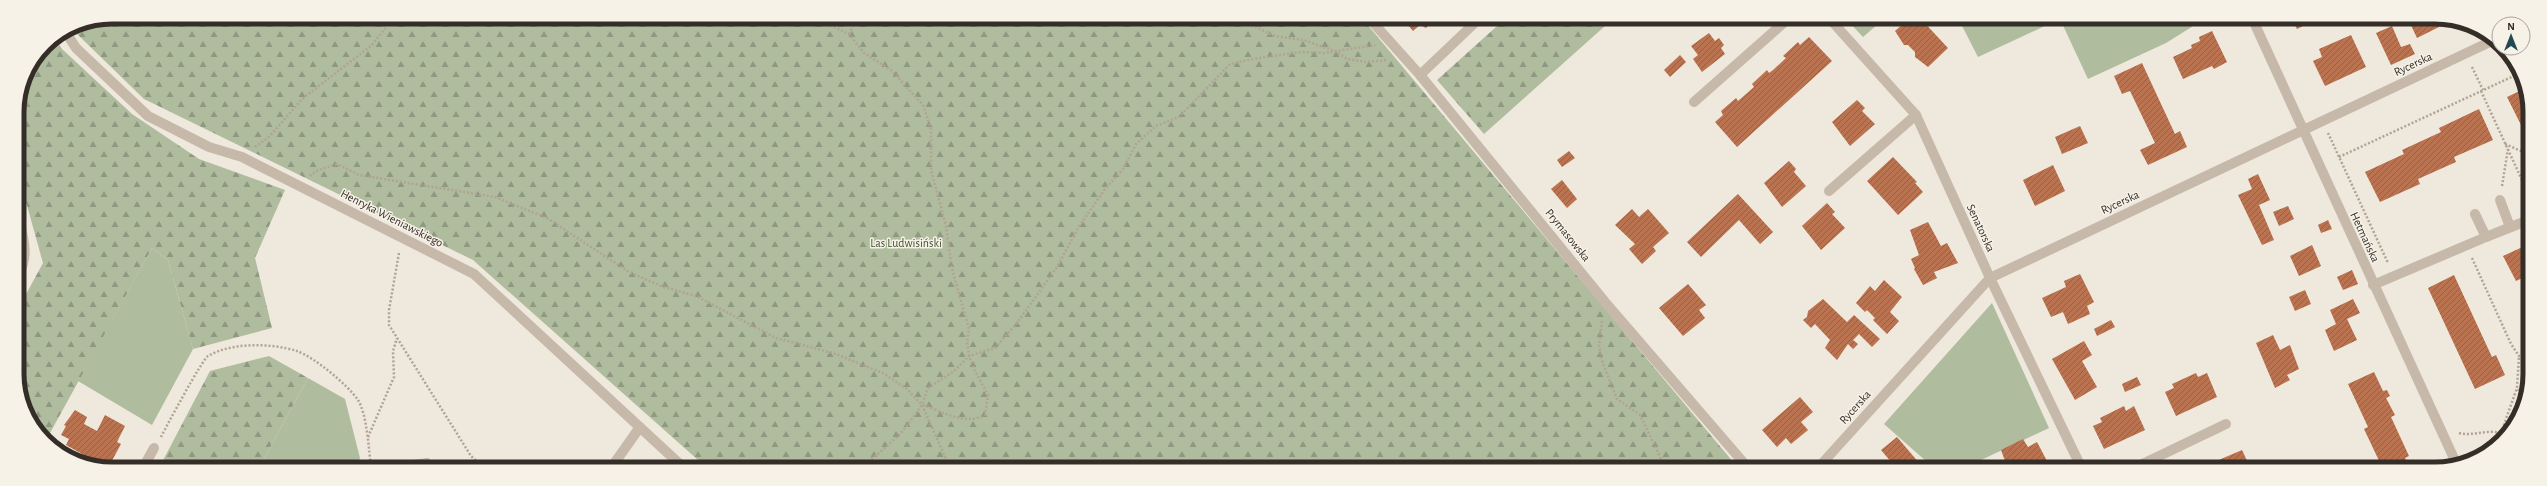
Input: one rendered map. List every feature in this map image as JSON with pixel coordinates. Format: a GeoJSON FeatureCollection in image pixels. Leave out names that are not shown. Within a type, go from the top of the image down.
{"type":"FeatureCollection","features":[{"type":"Feature","properties":{"kind":"street","name":"Prymasowska"},"geometry":{"type":"LineString","coordinates":[[1374,24],[1420,75],[1605,302],[1743,462]]}},
{"type":"Feature","properties":{"kind":"street"},"geometry":{"type":"LineString","coordinates":[[1420,75],[1475,24]]}},
{"type":"Feature","properties":{"kind":"street"},"geometry":{"type":"LineString","coordinates":[[1694,102],[1782,24]]}},
{"type":"Feature","properties":{"kind":"street","name":"Senatorska"},"geometry":{"type":"LineString","coordinates":[[1834,24],[1916,115],[1990,278],[2079,462]]}},
{"type":"Feature","properties":{"kind":"street","name":"Hetmańska"},"geometry":{"type":"LineString","coordinates":[[2255,24],[2304,129],[2307,141],[2373,285],[2454,459]]}},
{"type":"Feature","properties":{"kind":"street","name":"Henryka Wieniawskiego"},"geometry":{"type":"LineString","coordinates":[[68,36],[76,48],[148,116],[209,148],[242,157],[474,274],[678,462]]}},
{"type":"Feature","properties":{"kind":"street","name":"Rycerska"},"geometry":{"type":"LineString","coordinates":[[1823,462],[1990,278],[2489,42]]}},
{"type":"Feature","properties":{"kind":"street"},"geometry":{"type":"LineString","coordinates":[[1829,191],[1916,115]]}},
{"type":"Feature","properties":{"kind":"street"},"geometry":{"type":"LineString","coordinates":[[2500,200],[2510,227]]}},
{"type":"Feature","properties":{"kind":"street"},"geometry":{"type":"LineString","coordinates":[[2475,214],[2486,237]]}},
{"type":"Feature","properties":{"kind":"street"},"geometry":{"type":"LineString","coordinates":[[2373,285],[2523,222]]}},
{"type":"Feature","properties":{"kind":"street"},"geometry":{"type":"LineString","coordinates":[[24,238],[26,246],[24,259]]}},
{"type":"Feature","properties":{"kind":"street"},"geometry":{"type":"LineString","coordinates":[[2147,462],[2226,424]]}},
{"type":"Feature","properties":{"kind":"street"},"geometry":{"type":"LineString","coordinates":[[615,462],[640,427]]}},
{"type":"Feature","properties":{"kind":"street"},"geometry":{"type":"LineString","coordinates":[[146,462],[154,448]]}},
{"type":"Feature","properties":{"kind":"path"},"geometry":{"type":"LineString","coordinates":[[242,157],[268,137],[302,99],[372,45],[388,24]]}},
{"type":"Feature","properties":{"kind":"path"},"geometry":{"type":"LineString","coordinates":[[827,24],[849,34],[864,53],[891,70],[923,105],[931,129],[931,170],[944,219],[952,269],[968,329],[967,342],[969,356],[988,395],[985,415],[967,419],[951,416],[922,404]]}},
{"type":"Feature","properties":{"kind":"path"},"geometry":{"type":"LineString","coordinates":[[849,34],[853,24]]}},
{"type":"Feature","properties":{"kind":"path"},"geometry":{"type":"LineString","coordinates":[[1248,24],[1275,36],[1302,40],[1335,51],[1347,59],[1366,62],[1382,62],[1403,56]]}},
{"type":"Feature","properties":{"kind":"path"},"geometry":{"type":"LineString","coordinates":[[866,462],[902,432],[922,404],[928,388],[958,368],[969,356],[995,348],[1017,323],[1057,267],[1078,228],[1105,189],[1123,169],[1136,144],[1156,126],[1179,117],[1230,64],[1301,52],[1335,51],[1390,41]]}},
{"type":"Feature","properties":{"kind":"path"},"geometry":{"type":"LineString","coordinates":[[2466,54],[2523,182]]}},
{"type":"Feature","properties":{"kind":"path"},"geometry":{"type":"LineString","coordinates":[[2338,157],[2515,75]]}},
{"type":"Feature","properties":{"kind":"path"},"geometry":{"type":"LineString","coordinates":[[2332,129],[2328,133],[2338,157],[2394,275]]}},
{"type":"Feature","properties":{"kind":"path"},"geometry":{"type":"LineString","coordinates":[[2505,144],[2523,152]]}},
{"type":"Feature","properties":{"kind":"path"},"geometry":{"type":"LineString","coordinates":[[2500,200],[2508,149]]}},
{"type":"Feature","properties":{"kind":"path"},"geometry":{"type":"LineString","coordinates":[[300,187],[316,171],[337,164],[359,175],[470,191],[495,197],[548,218],[629,272],[661,286],[696,296],[776,338],[833,353],[883,373],[907,389],[922,404],[947,462]]}},
{"type":"Feature","properties":{"kind":"path"},"geometry":{"type":"LineString","coordinates":[[403,238],[389,310],[389,326],[471,456],[478,462]]}},
{"type":"Feature","properties":{"kind":"path"},"geometry":{"type":"LineString","coordinates":[[2455,431],[2465,434],[2491,431],[2500,432],[2517,388],[2519,356],[2511,344],[2466,245]]}},
{"type":"Feature","properties":{"kind":"path"},"geometry":{"type":"LineString","coordinates":[[1605,302],[1599,346],[1602,364],[1617,399],[1640,416],[1663,462]]}},
{"type":"Feature","properties":{"kind":"path"},"geometry":{"type":"LineString","coordinates":[[368,437],[394,377],[393,351],[397,337]]}},
{"type":"Feature","properties":{"kind":"path"},"geometry":{"type":"LineString","coordinates":[[154,448],[207,357],[225,349],[250,344],[298,351],[336,376],[358,401],[368,437],[370,462]]}},
{"type":"Feature","properties":{"kind":"path"},"geometry":{"type":"LineString","coordinates":[[2519,356],[2523,354]]}},
{"type":"Feature","properties":{"kind":"path"},"geometry":{"type":"LineString","coordinates":[[2517,388],[2520,395]]}},
{"type":"Feature","properties":{"kind":"green space","name":"Las Ludwisiński"},"geometry":{"type":"Polygon","coordinates":[[[106,24],[1367,24],[1733,462],[700,462],[473,260],[144,99],[76,33],[83,29],[106,24]]]}},
{"type":"Feature","properties":{"kind":"green space"},"geometry":{"type":"Polygon","coordinates":[[[1499,24],[1607,24],[1484,134],[1437,80],[1499,24]]]}},
{"type":"Feature","properties":{"kind":"green space"},"geometry":{"type":"Polygon","coordinates":[[[1851,24],[1878,24],[1863,37],[1851,24]]]}},
{"type":"Feature","properties":{"kind":"green space"},"geometry":{"type":"Polygon","coordinates":[[[1961,24],[2049,24],[1978,57],[1961,24]]]}},
{"type":"Feature","properties":{"kind":"green space"},"geometry":{"type":"Polygon","coordinates":[[[2062,24],[2196,24],[2166,43],[2088,79],[2062,24]]]}},
{"type":"Feature","properties":{"kind":"green space"},"geometry":{"type":"Polygon","coordinates":[[[58,42],[62,49],[132,114],[199,159],[285,190],[255,258],[272,328],[193,349],[168,260],[152,248],[49,435],[42,428],[31,408],[27,397],[24,380],[24,298],[43,263],[24,195],[24,112],[26,95],[31,78],[39,63],[58,42]]]}},
{"type":"Feature","properties":{"kind":"green space"},"geometry":{"type":"Polygon","coordinates":[[[152,248],[168,260],[193,349],[152,425],[78,381],[152,248]]]}},
{"type":"Feature","properties":{"kind":"green space"},"geometry":{"type":"Polygon","coordinates":[[[1992,303],[2049,428],[1977,462],[1927,462],[1884,424],[1992,303]]]}},
{"type":"Feature","properties":{"kind":"green space"},"geometry":{"type":"Polygon","coordinates":[[[269,356],[308,378],[262,462],[162,462],[210,371],[269,356]]]}},
{"type":"Feature","properties":{"kind":"green space"},"geometry":{"type":"Polygon","coordinates":[[[308,378],[345,399],[360,458],[358,462],[262,462],[308,378]]]}},
{"type":"Feature","properties":{"kind":"green space"},"geometry":{"type":"Polygon","coordinates":[[[428,458],[434,462],[396,462],[428,458]]]}},
{"type":"Feature","properties":{"kind":"building"},"geometry":{"type":"Polygon","coordinates":[[[1407,24],[1429,24],[1426,28],[1420,25],[1413,31],[1407,24]]]}},
{"type":"Feature","properties":{"kind":"building"},"geometry":{"type":"Polygon","coordinates":[[[1903,24],[1926,24],[1948,48],[1928,67],[1915,57],[1915,52],[1908,45],[1904,45],[1895,31],[1903,24]]]}},
{"type":"Feature","properties":{"kind":"building"},"geometry":{"type":"Polygon","coordinates":[[[2294,24],[2307,24],[2297,29],[2294,24]]]}},
{"type":"Feature","properties":{"kind":"building"},"geometry":{"type":"Polygon","coordinates":[[[2410,24],[2438,24],[2439,27],[2417,38],[2410,24]]]}},
{"type":"Feature","properties":{"kind":"building"},"geometry":{"type":"Polygon","coordinates":[[[2392,26],[2401,47],[2410,44],[2415,54],[2391,65],[2376,33],[2392,26]]]}},
{"type":"Feature","properties":{"kind":"building"},"geometry":{"type":"Polygon","coordinates":[[[2212,31],[2227,62],[2214,69],[2212,66],[2183,79],[2173,57],[2192,48],[2191,45],[2200,41],[2199,37],[2212,31]]]}},
{"type":"Feature","properties":{"kind":"building"},"geometry":{"type":"Polygon","coordinates":[[[1709,33],[1715,41],[1719,38],[1724,45],[1721,48],[1725,54],[1702,72],[1693,59],[1698,55],[1691,46],[1709,33]]]}},
{"type":"Feature","properties":{"kind":"building"},"geometry":{"type":"Polygon","coordinates":[[[2351,35],[2366,67],[2325,86],[2313,61],[2322,57],[2319,49],[2351,35]]]}},
{"type":"Feature","properties":{"kind":"building"},"geometry":{"type":"Polygon","coordinates":[[[1809,37],[1832,61],[1737,147],[1715,122],[1723,115],[1721,111],[1736,98],[1738,101],[1754,87],[1752,84],[1767,70],[1769,73],[1786,58],[1783,56],[1798,42],[1800,45],[1809,37]]]}},
{"type":"Feature","properties":{"kind":"building"},"geometry":{"type":"Polygon","coordinates":[[[1680,55],[1686,62],[1670,77],[1664,70],[1680,55]]]}},
{"type":"Feature","properties":{"kind":"building"},"geometry":{"type":"Polygon","coordinates":[[[2142,63],[2175,134],[2180,131],[2187,147],[2148,165],[2140,150],[2155,143],[2130,91],[2122,94],[2114,76],[2142,63]]]}},
{"type":"Feature","properties":{"kind":"building"},"geometry":{"type":"Polygon","coordinates":[[[2520,91],[2523,106],[2523,126],[2522,127],[2507,97],[2520,91]]]}},
{"type":"Feature","properties":{"kind":"building"},"geometry":{"type":"Polygon","coordinates":[[[1857,100],[1865,108],[1862,111],[1875,124],[1850,146],[1832,122],[1857,100]]]}},
{"type":"Feature","properties":{"kind":"building"},"geometry":{"type":"Polygon","coordinates":[[[2479,109],[2493,140],[2454,157],[2456,162],[2418,179],[2420,184],[2380,202],[2365,172],[2404,154],[2402,150],[2441,132],[2439,128],[2479,109]]]}},
{"type":"Feature","properties":{"kind":"building"},"geometry":{"type":"Polygon","coordinates":[[[2080,126],[2088,143],[2062,154],[2055,137],[2080,126]]]}},
{"type":"Feature","properties":{"kind":"building"},"geometry":{"type":"Polygon","coordinates":[[[1569,151],[1575,158],[1562,167],[1557,160],[1569,151]]]}},
{"type":"Feature","properties":{"kind":"building"},"geometry":{"type":"Polygon","coordinates":[[[1893,157],[1917,182],[1915,183],[1923,192],[1898,215],[1867,181],[1893,157]]]}},
{"type":"Feature","properties":{"kind":"building"},"geometry":{"type":"Polygon","coordinates":[[[1789,161],[1796,169],[1794,172],[1806,186],[1782,207],[1764,183],[1789,161]]]}},
{"type":"Feature","properties":{"kind":"building"},"geometry":{"type":"Polygon","coordinates":[[[2053,165],[2065,191],[2035,206],[2023,180],[2053,165]]]}},
{"type":"Feature","properties":{"kind":"building"},"geometry":{"type":"Polygon","coordinates":[[[2258,174],[2270,200],[2259,205],[2274,240],[2262,245],[2238,195],[2252,189],[2248,179],[2258,174]]]}},
{"type":"Feature","properties":{"kind":"building"},"geometry":{"type":"Polygon","coordinates":[[[1562,180],[1577,199],[1567,208],[1551,189],[1562,180]]]}},
{"type":"Feature","properties":{"kind":"building"},"geometry":{"type":"Polygon","coordinates":[[[1738,194],[1773,232],[1760,244],[1739,220],[1701,257],[1687,242],[1738,194]]]}},
{"type":"Feature","properties":{"kind":"building"},"geometry":{"type":"Polygon","coordinates":[[[1827,203],[1835,212],[1832,214],[1845,228],[1821,250],[1802,226],[1827,203]]]}},
{"type":"Feature","properties":{"kind":"building"},"geometry":{"type":"Polygon","coordinates":[[[2288,206],[2294,219],[2279,226],[2273,212],[2288,206]]]}},
{"type":"Feature","properties":{"kind":"building"},"geometry":{"type":"Polygon","coordinates":[[[1632,209],[1639,217],[1648,209],[1669,233],[1653,247],[1656,251],[1642,264],[1629,249],[1635,244],[1615,225],[1632,209]]]}},
{"type":"Feature","properties":{"kind":"building"},"geometry":{"type":"Polygon","coordinates":[[[2328,220],[2332,229],[2321,233],[2318,225],[2328,220]]]}},
{"type":"Feature","properties":{"kind":"building"},"geometry":{"type":"Polygon","coordinates":[[[1928,222],[1941,246],[1947,243],[1958,263],[1934,272],[1937,278],[1923,285],[1914,269],[1915,268],[1911,259],[1919,255],[1910,230],[1928,222]]]}},
{"type":"Feature","properties":{"kind":"building"},"geometry":{"type":"Polygon","coordinates":[[[2312,245],[2321,266],[2299,276],[2290,256],[2312,245]]]}},
{"type":"Feature","properties":{"kind":"building"},"geometry":{"type":"Polygon","coordinates":[[[2523,247],[2523,278],[2516,281],[2503,256],[2523,247]]]}},
{"type":"Feature","properties":{"kind":"building"},"geometry":{"type":"Polygon","coordinates":[[[2352,270],[2358,284],[2343,290],[2337,277],[2352,270]]]}},
{"type":"Feature","properties":{"kind":"building"},"geometry":{"type":"Polygon","coordinates":[[[2080,274],[2094,302],[2087,306],[2090,314],[2068,324],[2063,312],[2051,317],[2042,298],[2066,287],[2064,281],[2080,274]]]}},
{"type":"Feature","properties":{"kind":"building"},"geometry":{"type":"Polygon","coordinates":[[[2454,275],[2492,357],[2496,355],[2505,375],[2475,389],[2428,288],[2454,275]]]}},
{"type":"Feature","properties":{"kind":"building"},"geometry":{"type":"Polygon","coordinates":[[[1884,280],[1902,297],[1890,312],[1899,321],[1887,334],[1873,320],[1875,318],[1867,310],[1865,312],[1856,303],[1870,286],[1875,291],[1884,280]]]}},
{"type":"Feature","properties":{"kind":"building"},"geometry":{"type":"Polygon","coordinates":[[[1688,284],[1706,305],[1699,310],[1705,318],[1683,336],[1659,308],[1688,284]]]}},
{"type":"Feature","properties":{"kind":"building"},"geometry":{"type":"Polygon","coordinates":[[[2305,290],[2311,304],[2295,311],[2289,297],[2305,290]]]}},
{"type":"Feature","properties":{"kind":"building"},"geometry":{"type":"Polygon","coordinates":[[[1823,299],[1847,322],[1854,315],[1880,339],[1872,347],[1859,334],[1853,340],[1858,344],[1853,349],[1848,344],[1837,360],[1825,348],[1830,340],[1815,324],[1811,328],[1803,320],[1807,317],[1808,311],[1823,299]]]}},
{"type":"Feature","properties":{"kind":"building"},"geometry":{"type":"Polygon","coordinates":[[[2353,299],[2360,313],[2347,319],[2357,340],[2334,351],[2325,330],[2336,324],[2330,310],[2353,299]]]}},
{"type":"Feature","properties":{"kind":"building"},"geometry":{"type":"Polygon","coordinates":[[[2111,320],[2115,327],[2097,336],[2094,329],[2111,320]]]}},
{"type":"Feature","properties":{"kind":"building"},"geometry":{"type":"Polygon","coordinates":[[[2273,335],[2280,350],[2290,345],[2299,369],[2287,375],[2290,380],[2275,388],[2256,343],[2273,335]]]}},
{"type":"Feature","properties":{"kind":"building"},"geometry":{"type":"Polygon","coordinates":[[[2084,341],[2092,355],[2082,361],[2097,387],[2075,400],[2052,359],[2084,341]]]}},
{"type":"Feature","properties":{"kind":"building"},"geometry":{"type":"Polygon","coordinates":[[[2374,372],[2383,391],[2387,390],[2390,396],[2386,398],[2395,415],[2391,417],[2409,456],[2405,458],[2407,462],[2380,462],[2364,429],[2368,427],[2348,384],[2374,372]]]}},
{"type":"Feature","properties":{"kind":"building"},"geometry":{"type":"Polygon","coordinates":[[[2196,373],[2198,377],[2207,373],[2217,397],[2176,416],[2165,392],[2174,388],[2172,384],[2196,373]]]}},
{"type":"Feature","properties":{"kind":"building"},"geometry":{"type":"Polygon","coordinates":[[[2137,377],[2141,385],[2125,392],[2122,384],[2137,377]]]}},
{"type":"Feature","properties":{"kind":"building"},"geometry":{"type":"Polygon","coordinates":[[[1800,397],[1813,412],[1801,422],[1808,430],[1791,444],[1786,438],[1777,447],[1762,430],[1800,397]]]}},
{"type":"Feature","properties":{"kind":"building"},"geometry":{"type":"Polygon","coordinates":[[[2124,406],[2126,411],[2134,406],[2145,430],[2104,449],[2093,426],[2102,422],[2100,418],[2124,406]]]}},
{"type":"Feature","properties":{"kind":"building"},"geometry":{"type":"Polygon","coordinates":[[[75,410],[87,417],[84,424],[97,431],[105,415],[125,426],[117,442],[121,444],[111,462],[83,457],[84,455],[66,445],[69,439],[61,435],[66,426],[64,425],[75,410]]]}},
{"type":"Feature","properties":{"kind":"building"},"geometry":{"type":"Polygon","coordinates":[[[1897,437],[1918,462],[1891,462],[1881,450],[1897,437]]]}},
{"type":"Feature","properties":{"kind":"building"},"geometry":{"type":"Polygon","coordinates":[[[2023,439],[2028,447],[2037,442],[2047,461],[2036,462],[2035,460],[2031,462],[2005,462],[2001,450],[2023,439]]]}},
{"type":"Feature","properties":{"kind":"building"},"geometry":{"type":"Polygon","coordinates":[[[2242,450],[2248,462],[2215,462],[2242,450]]]}}]}
